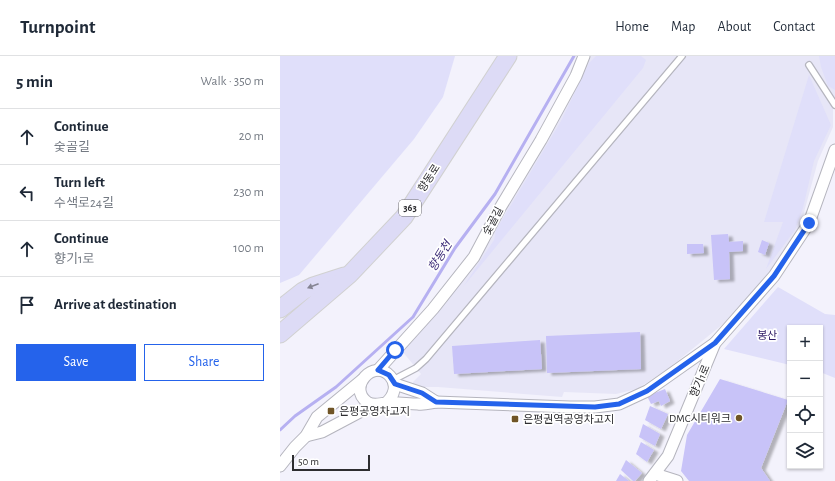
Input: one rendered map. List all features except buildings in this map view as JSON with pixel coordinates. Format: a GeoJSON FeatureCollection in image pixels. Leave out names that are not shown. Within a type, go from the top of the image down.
{"type":"FeatureCollection","features":[{"type":"Feature","properties":{"kind":"main road","name":"향동로"},"geometry":{"type":"LineString","coordinates":[[280,334],[350,274],[404,217],[508,56]]}},
{"type":"Feature","properties":{"kind":"main road"},"geometry":{"type":"LineString","coordinates":[[280,309],[303,290],[350,274]]}},
{"type":"Feature","properties":{"kind":"street","name":"숯골길"},"geometry":{"type":"LineString","coordinates":[[378,370],[433,309],[474,257],[500,208],[541,140],[576,76],[584,56]]}},
{"type":"Feature","properties":{"kind":"street","name":"향기1로"},"geometry":{"type":"LineString","coordinates":[[652,477],[668,456],[715,343],[774,276],[809,223],[835,150]]}},
{"type":"Feature","properties":{"kind":"street"},"geometry":{"type":"LineString","coordinates":[[386,403],[420,405],[436,402],[570,407],[595,407],[619,404],[647,391],[715,343]]}},
{"type":"Feature","properties":{"kind":"street"},"geometry":{"type":"LineString","coordinates":[[306,436],[322,432],[372,405],[386,403],[392,398],[395,391],[394,382],[389,375],[378,370],[366,374],[360,386],[360,392],[363,398],[372,405]]}},
{"type":"Feature","properties":{"kind":"street"},"geometry":{"type":"LineString","coordinates":[[280,466],[306,436],[317,417],[362,380]]}},
{"type":"Feature","properties":{"kind":"street"},"geometry":{"type":"LineString","coordinates":[[394,382],[422,393],[436,402]]}},
{"type":"Feature","properties":{"kind":"street"},"geometry":{"type":"LineString","coordinates":[[652,477],[677,481]]}},
{"type":"Feature","properties":{"kind":"lane"},"geometry":{"type":"LineString","coordinates":[[394,382],[416,368],[426,359],[682,56]]}},
{"type":"Feature","properties":{"kind":"lane"},"geometry":{"type":"LineString","coordinates":[[810,65],[835,105]]}},
{"type":"Feature","properties":{"kind":"shaded area","name":"은평공영차고지"},"geometry":{"type":"Polygon","coordinates":[[[591,56],[835,56],[835,101],[833,104],[833,127],[818,161],[800,227],[768,274],[723,324],[669,368],[637,389],[616,394],[564,392],[562,397],[438,387],[413,387],[413,382],[421,374],[402,351],[452,294],[492,238],[494,227],[524,180],[560,118],[591,56]]]}},
{"type":"Feature","properties":{"kind":"green space"},"geometry":{"type":"Polygon","coordinates":[[[280,56],[455,56],[443,97],[414,139],[299,275],[280,283],[280,56]]]}},
{"type":"Feature","properties":{"kind":"green space"},"geometry":{"type":"Polygon","coordinates":[[[596,56],[641,56],[646,60],[643,68],[463,287],[494,240],[496,230],[561,121],[589,63],[596,56]]]}},
{"type":"Feature","properties":{"kind":"green space"},"geometry":{"type":"Polygon","coordinates":[[[819,56],[835,56],[835,90],[828,86],[821,67],[819,56]]]}},
{"type":"Feature","properties":{"kind":"green space"},"geometry":{"type":"Polygon","coordinates":[[[809,75],[831,125],[814,161],[803,208],[795,230],[766,269],[783,222],[764,222],[809,75]]]}},
{"type":"Feature","properties":{"kind":"green space","name":"봉산"},"geometry":{"type":"Polygon","coordinates":[[[778,287],[825,314],[835,315],[835,378],[823,373],[823,325],[787,325],[787,364],[724,349],[778,287]]]}},
{"type":"Feature","properties":{"kind":"waterway","name":"향동천"},"geometry":{"type":"LineString","coordinates":[[280,430],[295,416],[336,387],[413,317],[455,248],[495,194],[574,56]]}},
{"type":"Feature","properties":{"kind":"place","name":"은평공영차고지"},"geometry":{"type":"Point","coordinates":[331,411]}},
{"type":"Feature","properties":{"kind":"place","name":"DMC시티워크"},"geometry":{"type":"Point","coordinates":[739,418]}},
{"type":"Feature","properties":{"kind":"place","name":"은평권역공영차고지"},"geometry":{"type":"Point","coordinates":[515,419]}},
{"type":"Feature","properties":{"kind":"route"},"geometry":{"type":"LineString","coordinates":[[395,350],[378,370],[389,375],[395,384],[422,393],[436,402],[570,407],[595,407],[619,404],[647,391],[715,343],[774,276],[809,223]]}}]}
